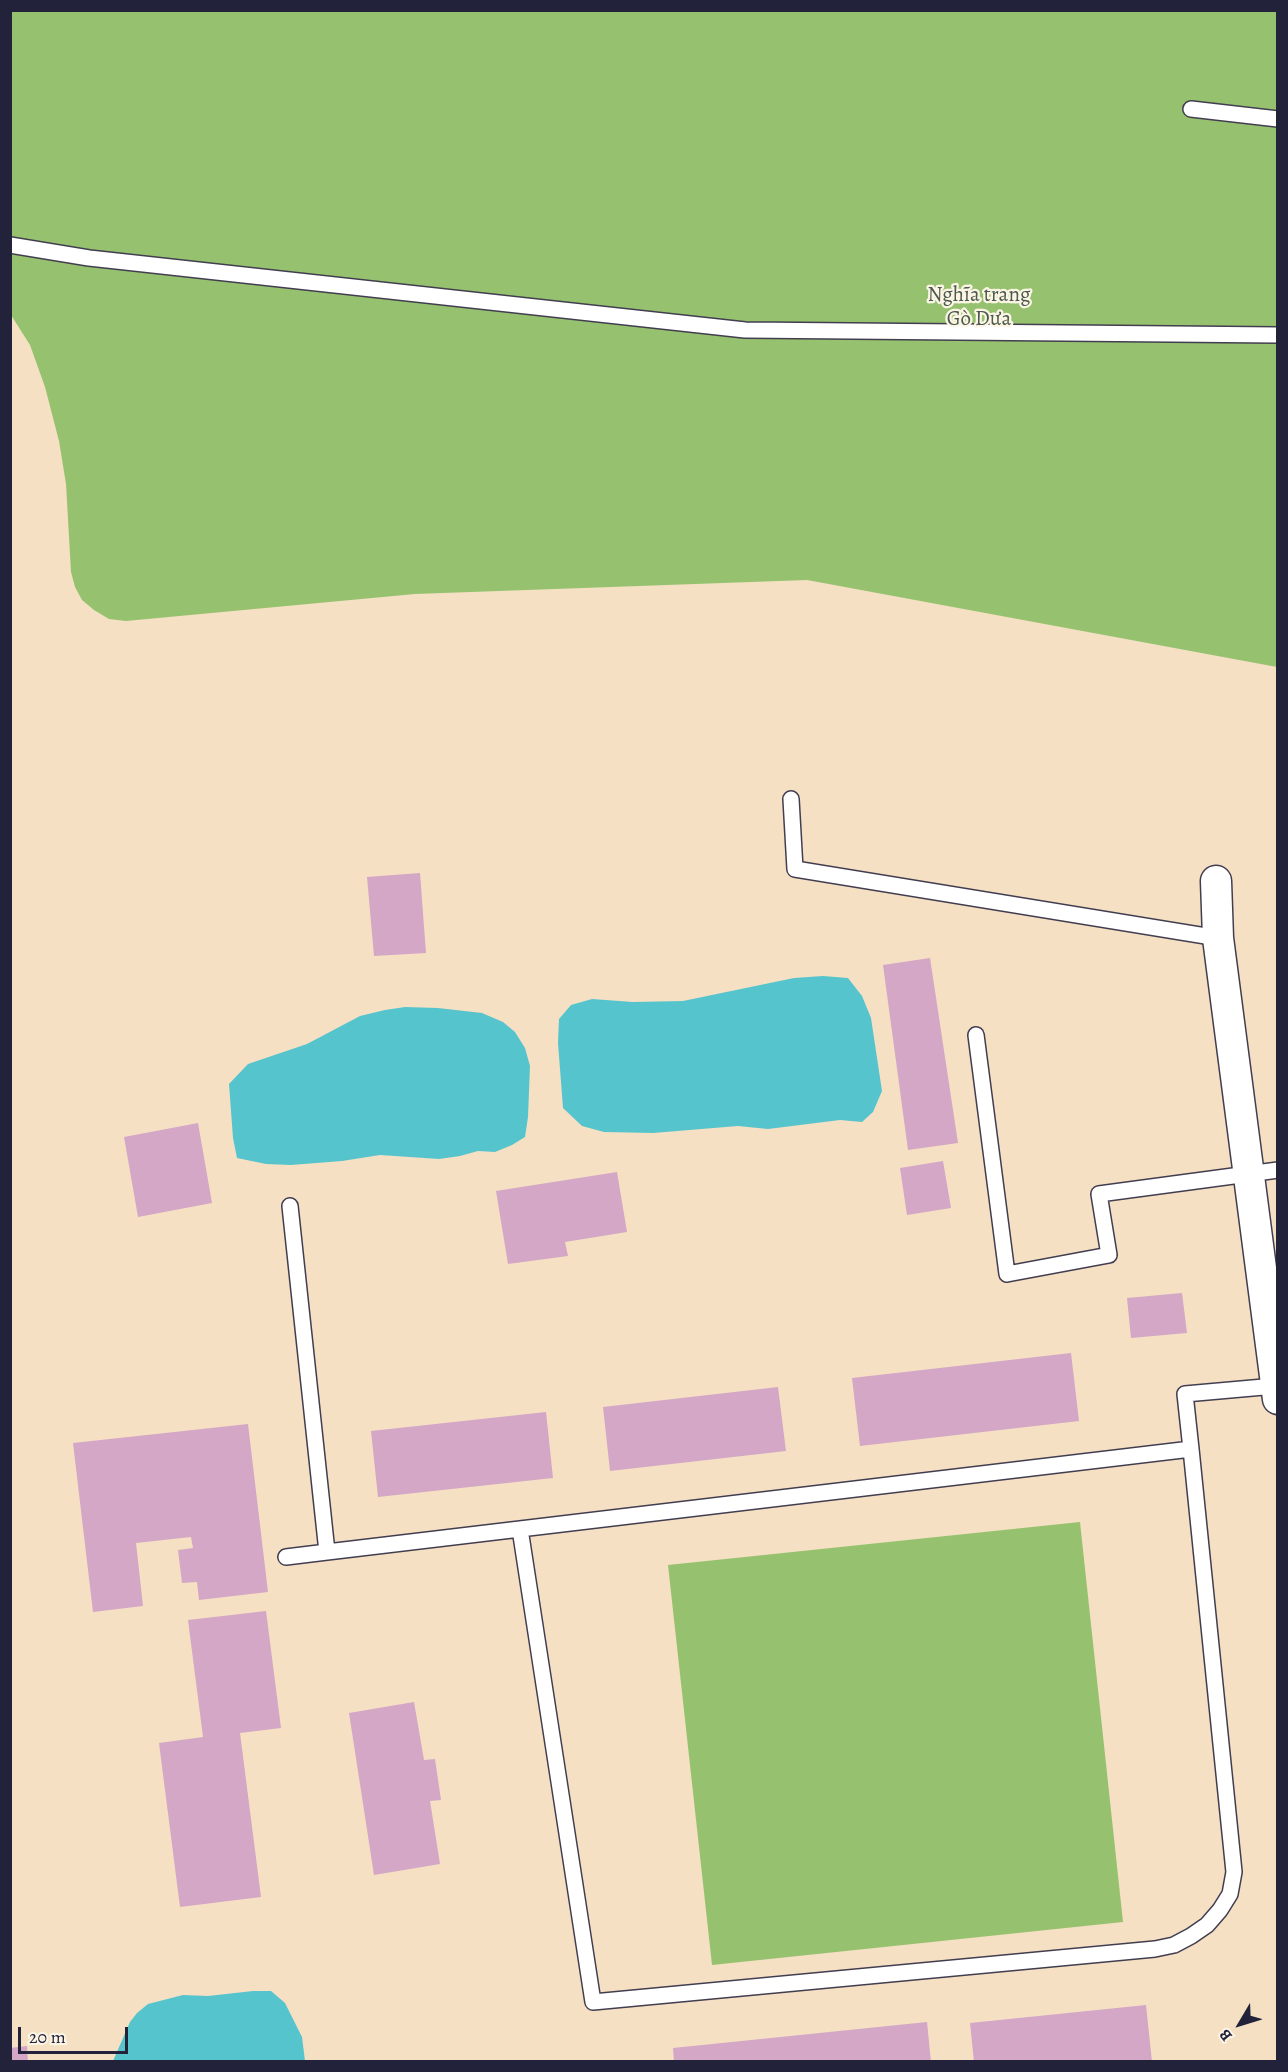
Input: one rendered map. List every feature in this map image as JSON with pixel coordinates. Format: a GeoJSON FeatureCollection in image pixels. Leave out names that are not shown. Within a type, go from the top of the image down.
{"type":"FeatureCollection","features":[{"type":"Feature","properties":{"kind":"street"},"geometry":{"type":"LineString","coordinates":[[1216,881],[1218,938],[1264,1172],[1276,1392]]}},
{"type":"Feature","properties":{"kind":"lane"},"geometry":{"type":"LineString","coordinates":[[1191,110],[1278,119]]}},
{"type":"Feature","properties":{"kind":"lane"},"geometry":{"type":"LineString","coordinates":[[10,245],[89,258],[745,330],[1278,335]]}},
{"type":"Feature","properties":{"kind":"lane"},"geometry":{"type":"LineString","coordinates":[[791,799],[795,869],[1218,938]]}},
{"type":"Feature","properties":{"kind":"lane"},"geometry":{"type":"LineString","coordinates":[[976,1035],[1006,1274],[1109,1254],[1099,1194],[1264,1172]]}},
{"type":"Feature","properties":{"kind":"lane"},"geometry":{"type":"LineString","coordinates":[[290,1206],[327,1552]]}},
{"type":"Feature","properties":{"kind":"lane"},"geometry":{"type":"LineString","coordinates":[[520,1529],[593,2002],[1155,1949],[1174,1945],[1208,1925],[1230,1894],[1234,1872],[1185,1394],[1276,1392]]}},
{"type":"Feature","properties":{"kind":"lane"},"geometry":{"type":"LineString","coordinates":[[286,1557],[1191,1449]]}},
{"type":"Feature","properties":{"kind":"green space","name":"Nghĩa trang Gò Dưa"},"geometry":{"type":"Polygon","coordinates":[[[11,11],[1277,11],[1277,667],[807,580],[415,594],[126,621],[109,619],[82,600],[75,587],[71,572],[66,484],[59,441],[45,387],[30,345],[11,315],[11,11]]]}},
{"type":"Feature","properties":{"kind":"green space"},"geometry":{"type":"Polygon","coordinates":[[[1080,1522],[1123,1922],[712,1965],[668,1565],[1080,1522]]]}},
{"type":"Feature","properties":{"kind":"water"},"geometry":{"type":"Polygon","coordinates":[[[823,976],[848,978],[862,996],[871,1018],[882,1091],[873,1112],[862,1122],[840,1120],[768,1129],[738,1126],[653,1133],[604,1132],[582,1126],[563,1108],[558,1043],[559,1019],[571,1005],[592,999],[633,1002],[683,1001],[794,978],[823,976]]]}},
{"type":"Feature","properties":{"kind":"water"},"geometry":{"type":"Polygon","coordinates":[[[405,1007],[482,1013],[503,1022],[515,1032],[525,1048],[530,1066],[525,1137],[495,1152],[478,1151],[439,1159],[380,1155],[291,1165],[266,1164],[237,1158],[233,1138],[229,1084],[248,1064],[307,1044],[360,1016],[405,1007]]]}},
{"type":"Feature","properties":{"kind":"water"},"geometry":{"type":"Polygon","coordinates":[[[271,1991],[285,2003],[302,2037],[305,2061],[113,2061],[130,2022],[148,2004],[183,1995],[208,1996],[271,1991]]]}},
{"type":"Feature","properties":{"kind":"building"},"geometry":{"type":"Polygon","coordinates":[[[420,873],[426,953],[374,956],[367,877],[420,873]]]}},
{"type":"Feature","properties":{"kind":"building"},"geometry":{"type":"Polygon","coordinates":[[[930,958],[958,1143],[908,1150],[883,965],[930,958]]]}},
{"type":"Feature","properties":{"kind":"building"},"geometry":{"type":"Polygon","coordinates":[[[198,1123],[212,1203],[138,1217],[124,1137],[198,1123]]]}},
{"type":"Feature","properties":{"kind":"building"},"geometry":{"type":"Polygon","coordinates":[[[943,1161],[951,1208],[907,1215],[900,1168],[943,1161]]]}},
{"type":"Feature","properties":{"kind":"building"},"geometry":{"type":"Polygon","coordinates":[[[617,1172],[627,1232],[565,1242],[568,1256],[508,1264],[496,1191],[617,1172]]]}},
{"type":"Feature","properties":{"kind":"building"},"geometry":{"type":"Polygon","coordinates":[[[1182,1293],[1187,1333],[1131,1338],[1127,1298],[1182,1293]]]}},
{"type":"Feature","properties":{"kind":"building"},"geometry":{"type":"Polygon","coordinates":[[[1071,1353],[1079,1421],[860,1446],[852,1378],[1071,1353]]]}},
{"type":"Feature","properties":{"kind":"building"},"geometry":{"type":"Polygon","coordinates":[[[778,1387],[786,1451],[610,1471],[603,1407],[778,1387]]]}},
{"type":"Feature","properties":{"kind":"building"},"geometry":{"type":"Polygon","coordinates":[[[546,1412],[553,1478],[378,1497],[371,1431],[546,1412]]]}},
{"type":"Feature","properties":{"kind":"building"},"geometry":{"type":"Polygon","coordinates":[[[248,1424],[268,1592],[199,1600],[197,1582],[182,1583],[178,1550],[193,1548],[191,1537],[136,1543],[143,1606],[93,1612],[73,1443],[248,1424]]]}},
{"type":"Feature","properties":{"kind":"building"},"geometry":{"type":"Polygon","coordinates":[[[266,1611],[281,1728],[240,1733],[261,1897],[180,1907],[159,1743],[203,1737],[188,1620],[266,1611]]]}},
{"type":"Feature","properties":{"kind":"building"},"geometry":{"type":"Polygon","coordinates":[[[414,1702],[424,1760],[435,1759],[441,1800],[430,1801],[440,1864],[374,1875],[349,1713],[414,1702]]]}},
{"type":"Feature","properties":{"kind":"building"},"geometry":{"type":"Polygon","coordinates":[[[1146,2005],[1152,2062],[974,2062],[970,2023],[1146,2005]]]}},
{"type":"Feature","properties":{"kind":"building"},"geometry":{"type":"Polygon","coordinates":[[[927,2022],[931,2062],[674,2062],[673,2048],[927,2022]]]}},
{"type":"Feature","properties":{"kind":"building"},"geometry":{"type":"Polygon","coordinates":[[[27,2046],[28,2062],[10,2062],[10,2048],[27,2046]]]}}]}
